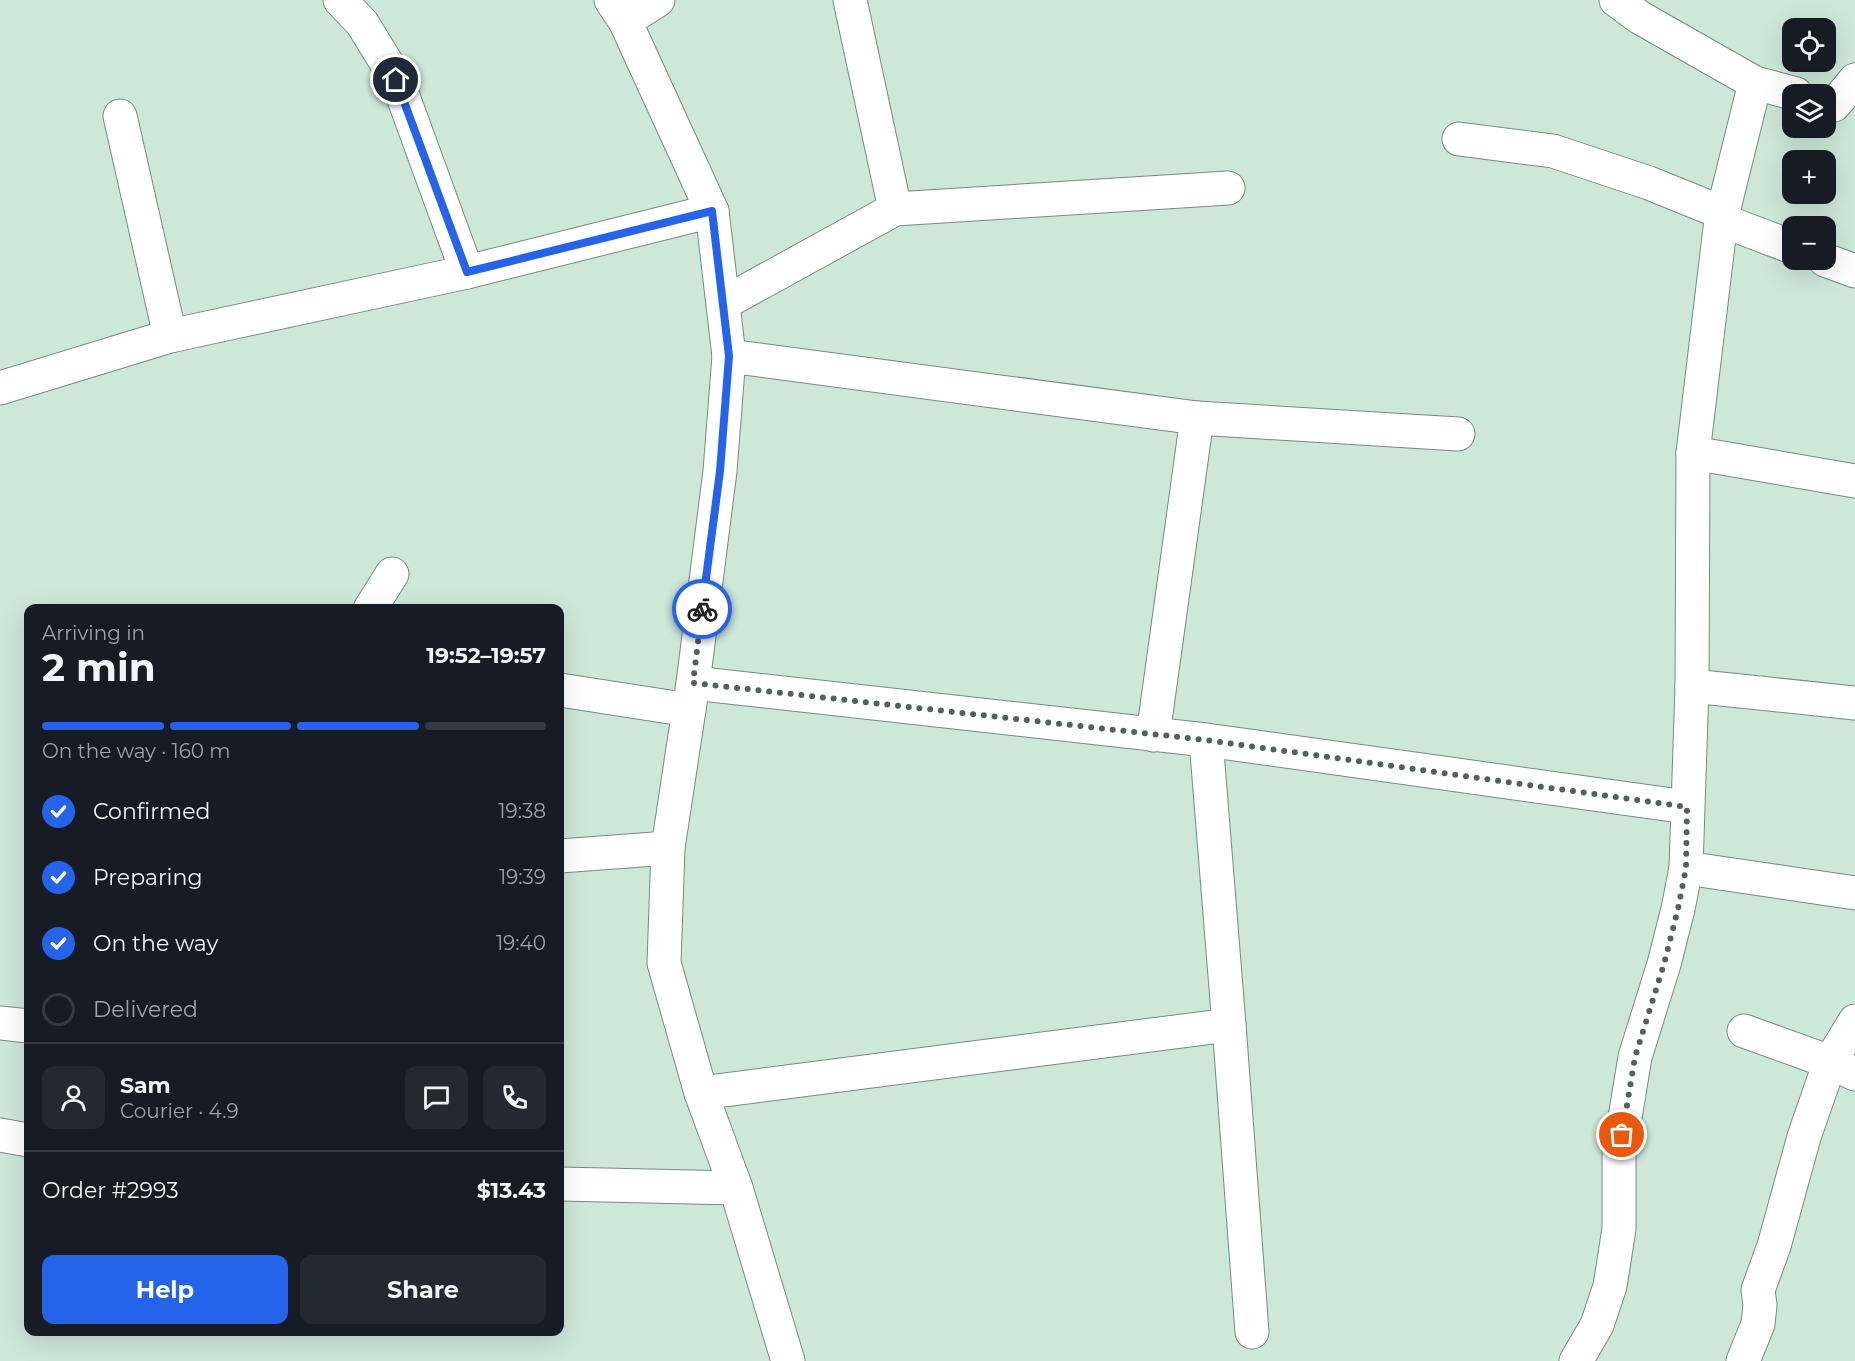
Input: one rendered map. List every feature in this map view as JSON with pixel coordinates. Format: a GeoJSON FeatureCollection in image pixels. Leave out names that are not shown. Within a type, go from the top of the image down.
{"type":"FeatureCollection","features":[{"type":"Feature","properties":{"kind":"street"},"geometry":{"type":"LineString","coordinates":[[340,0],[362,23],[396,80],[467,272]]}},
{"type":"Feature","properties":{"kind":"street"},"geometry":{"type":"LineString","coordinates":[[658,0],[618,10],[712,211],[729,356],[720,471],[691,696],[668,848],[664,963],[701,1093],[736,1188],[788,1361]]}},
{"type":"Feature","properties":{"kind":"street"},"geometry":{"type":"LineString","coordinates":[[850,0],[895,209]]}},
{"type":"Feature","properties":{"kind":"street"},"geometry":{"type":"LineString","coordinates":[[1616,0],[1639,17],[1755,83],[1782,90]]}},
{"type":"Feature","properties":{"kind":"street"},"geometry":{"type":"LineString","coordinates":[[1838,106],[1855,80]]}},
{"type":"Feature","properties":{"kind":"street"},"geometry":{"type":"LineString","coordinates":[[1576,1361],[1597,1325],[1610,1286],[1619,1229],[1618,1155],[1633,1068],[1678,909],[1686,868],[1692,686],[1693,453],[1722,217],[1755,83]]}},
{"type":"Feature","properties":{"kind":"street"},"geometry":{"type":"LineString","coordinates":[[120,116],[170,336]]}},
{"type":"Feature","properties":{"kind":"street"},"geometry":{"type":"LineString","coordinates":[[1459,139],[1553,151],[1649,183],[1782,243]]}},
{"type":"Feature","properties":{"kind":"street"},"geometry":{"type":"LineString","coordinates":[[724,303],[895,209],[1228,188]]}},
{"type":"Feature","properties":{"kind":"street"},"geometry":{"type":"LineString","coordinates":[[0,388],[170,336],[467,272],[712,211]]}},
{"type":"Feature","properties":{"kind":"street"},"geometry":{"type":"LineString","coordinates":[[1836,264],[1855,271]]}},
{"type":"Feature","properties":{"kind":"street"},"geometry":{"type":"LineString","coordinates":[[729,356],[1197,418],[1458,434]]}},
{"type":"Feature","properties":{"kind":"street"},"geometry":{"type":"LineString","coordinates":[[1153,735],[1197,418]]}},
{"type":"Feature","properties":{"kind":"street"},"geometry":{"type":"LineString","coordinates":[[1693,453],[1855,481]]}},
{"type":"Feature","properties":{"kind":"street"},"geometry":{"type":"LineString","coordinates":[[373,604],[392,574]]}},
{"type":"Feature","properties":{"kind":"street"},"geometry":{"type":"LineString","coordinates":[[1692,686],[1855,702]]}},
{"type":"Feature","properties":{"kind":"street"},"geometry":{"type":"LineString","coordinates":[[564,690],[691,696],[1206,740],[1687,807]]}},
{"type":"Feature","properties":{"kind":"street"},"geometry":{"type":"LineString","coordinates":[[1206,740],[1252,1332]]}},
{"type":"Feature","properties":{"kind":"street"},"geometry":{"type":"LineString","coordinates":[[564,856],[668,848]]}},
{"type":"Feature","properties":{"kind":"street"},"geometry":{"type":"LineString","coordinates":[[1686,868],[1855,893]]}},
{"type":"Feature","properties":{"kind":"street"},"geometry":{"type":"LineString","coordinates":[[1743,1361],[1758,1324],[1760,1305],[1758,1290],[1774,1246],[1804,1137],[1842,1068],[1855,1021]]}},
{"type":"Feature","properties":{"kind":"street"},"geometry":{"type":"LineString","coordinates":[[0,1023],[24,1026]]}},
{"type":"Feature","properties":{"kind":"street"},"geometry":{"type":"LineString","coordinates":[[701,1093],[1229,1025]]}},
{"type":"Feature","properties":{"kind":"street"},"geometry":{"type":"LineString","coordinates":[[1744,1031],[1842,1068]]}},
{"type":"Feature","properties":{"kind":"street"},"geometry":{"type":"LineString","coordinates":[[0,1135],[24,1139]]}},
{"type":"Feature","properties":{"kind":"street"},"geometry":{"type":"LineString","coordinates":[[564,1184],[736,1188]]}},
{"type":"Feature","properties":{"kind":"way so far"},"geometry":{"type":"LineString","coordinates":[[702,609],[693,683],[1206,740],[1687,807],[1686,868],[1678,909],[1664,964],[1635,1057],[1622,1135]]}},
{"type":"Feature","properties":{"kind":"route"},"geometry":{"type":"LineString","coordinates":[[396,80],[467,272],[712,211],[729,356],[720,471],[702,609]]}}]}
